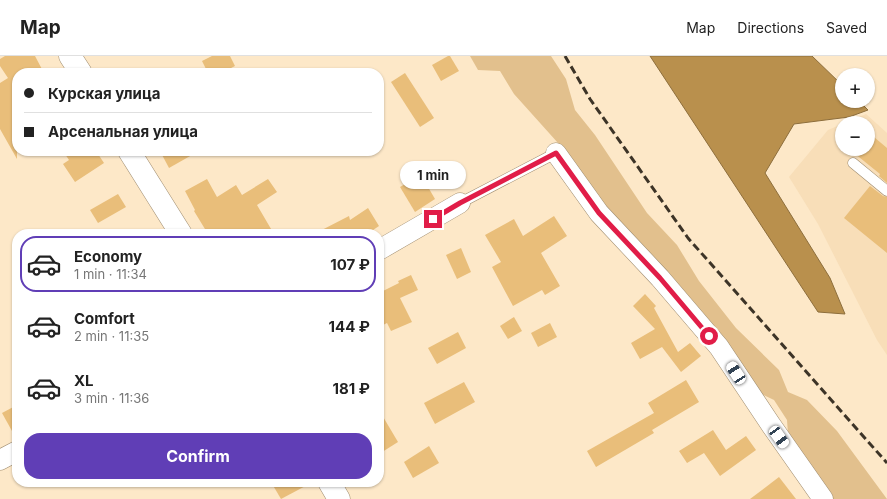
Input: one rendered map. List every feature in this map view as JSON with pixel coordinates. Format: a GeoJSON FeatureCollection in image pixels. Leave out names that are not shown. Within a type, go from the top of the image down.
{"type":"FeatureCollection","features":[{"type":"Feature","properties":{"kind":"street"},"geometry":{"type":"LineString","coordinates":[[70,56],[78,68]]}},
{"type":"Feature","properties":{"kind":"street"},"geometry":{"type":"LineString","coordinates":[[556,153],[599,213],[660,278],[719,347],[771,425],[824,499]]}},
{"type":"Feature","properties":{"kind":"street"},"geometry":{"type":"LineString","coordinates":[[132,156],[178,229]]}},
{"type":"Feature","properties":{"kind":"street"},"geometry":{"type":"LineString","coordinates":[[384,247],[460,203]]}},
{"type":"Feature","properties":{"kind":"street"},"geometry":{"type":"LineString","coordinates":[[0,460],[12,454]]}},
{"type":"Feature","properties":{"kind":"street"},"geometry":{"type":"LineString","coordinates":[[332,487],[339,499]]}},
{"type":"Feature","properties":{"kind":"lane"},"geometry":{"type":"LineString","coordinates":[[460,203],[556,153]]}},
{"type":"Feature","properties":{"kind":"lane"},"geometry":{"type":"LineString","coordinates":[[853,162],[887,191]]}},
{"type":"Feature","properties":{"kind":"shaded area"},"geometry":{"type":"Polygon","coordinates":[[[470,56],[551,56],[566,79],[575,110],[595,135],[647,213],[677,245],[699,281],[736,328],[779,370],[788,392],[807,400],[837,431],[887,499],[833,499],[788,434],[787,420],[774,400],[755,391],[603,210],[558,143],[514,94],[500,71],[478,70],[470,56]]]}},
{"type":"Feature","properties":{"kind":"shaded area"},"geometry":{"type":"Polygon","coordinates":[[[650,56],[812,56],[835,78],[835,108],[866,108],[868,110],[852,116],[835,116],[835,119],[794,124],[765,173],[830,278],[845,314],[818,312],[650,56]]]}},
{"type":"Feature","properties":{"kind":"shaded area"},"geometry":{"type":"Polygon","coordinates":[[[875,122],[887,133],[887,355],[877,340],[818,224],[789,177],[828,130],[835,127],[835,156],[875,156],[875,122]]]}},
{"type":"Feature","properties":{"kind":"building"},"geometry":{"type":"Polygon","coordinates":[[[5,56],[35,56],[41,68],[12,68],[12,150],[0,129],[0,83],[8,78],[0,66],[0,59],[5,56]]]}},
{"type":"Feature","properties":{"kind":"building"},"geometry":{"type":"Polygon","coordinates":[[[212,56],[230,56],[235,66],[231,68],[206,68],[202,61],[212,56]]]}},
{"type":"Feature","properties":{"kind":"building"},"geometry":{"type":"Polygon","coordinates":[[[450,56],[459,71],[441,81],[432,65],[450,56]]]}},
{"type":"Feature","properties":{"kind":"building"},"geometry":{"type":"Polygon","coordinates":[[[405,73],[434,118],[420,127],[391,82],[405,73]]]}},
{"type":"Feature","properties":{"kind":"building"},"geometry":{"type":"Polygon","coordinates":[[[875,138],[887,148],[887,183],[879,176],[880,174],[858,156],[875,156],[875,138]]]}},
{"type":"Feature","properties":{"kind":"building"},"geometry":{"type":"Polygon","coordinates":[[[66,156],[99,156],[104,163],[75,182],[63,164],[69,160],[66,156]]]}},
{"type":"Feature","properties":{"kind":"building"},"geometry":{"type":"Polygon","coordinates":[[[163,156],[190,156],[169,168],[163,156]]]}},
{"type":"Feature","properties":{"kind":"building"},"geometry":{"type":"Polygon","coordinates":[[[421,175],[435,199],[415,212],[400,187],[421,175]]]}},
{"type":"Feature","properties":{"kind":"building"},"geometry":{"type":"Polygon","coordinates":[[[207,179],[217,197],[236,185],[242,195],[268,179],[277,192],[257,205],[271,229],[205,229],[194,211],[195,210],[185,191],[207,179]]]}},
{"type":"Feature","properties":{"kind":"building"},"geometry":{"type":"Polygon","coordinates":[[[870,186],[883,196],[887,197],[887,253],[844,218],[870,186]]]}},
{"type":"Feature","properties":{"kind":"building"},"geometry":{"type":"Polygon","coordinates":[[[118,194],[126,207],[98,223],[90,210],[118,194]]]}},
{"type":"Feature","properties":{"kind":"building"},"geometry":{"type":"Polygon","coordinates":[[[368,208],[379,226],[374,229],[324,229],[349,216],[350,220],[368,208]]]}},
{"type":"Feature","properties":{"kind":"building"},"geometry":{"type":"Polygon","coordinates":[[[554,216],[567,236],[541,253],[560,286],[545,295],[542,290],[513,306],[492,267],[501,262],[485,235],[514,219],[523,236],[554,216]]]}},
{"type":"Feature","properties":{"kind":"building"},"geometry":{"type":"Polygon","coordinates":[[[461,248],[471,272],[457,279],[446,255],[461,248]]]}},
{"type":"Feature","properties":{"kind":"building"},"geometry":{"type":"Polygon","coordinates":[[[411,275],[418,290],[400,298],[412,322],[391,331],[387,323],[384,324],[384,290],[399,283],[398,281],[411,275]]]}},
{"type":"Feature","properties":{"kind":"building"},"geometry":{"type":"Polygon","coordinates":[[[645,294],[656,306],[654,308],[678,352],[690,343],[701,356],[681,372],[662,347],[640,359],[631,343],[655,329],[633,306],[645,294]]]}},
{"type":"Feature","properties":{"kind":"building"},"geometry":{"type":"Polygon","coordinates":[[[514,317],[522,331],[508,339],[500,326],[514,317]]]}},
{"type":"Feature","properties":{"kind":"building"},"geometry":{"type":"Polygon","coordinates":[[[550,323],[557,337],[538,347],[531,333],[550,323]]]}},
{"type":"Feature","properties":{"kind":"building"},"geometry":{"type":"Polygon","coordinates":[[[458,332],[466,348],[437,364],[428,348],[458,332]]]}},
{"type":"Feature","properties":{"kind":"building"},"geometry":{"type":"Polygon","coordinates":[[[686,380],[699,402],[652,430],[654,433],[596,467],[587,451],[654,413],[648,403],[686,380]]]}},
{"type":"Feature","properties":{"kind":"building"},"geometry":{"type":"Polygon","coordinates":[[[464,382],[475,402],[435,424],[424,403],[464,382]]]}},
{"type":"Feature","properties":{"kind":"building"},"geometry":{"type":"Polygon","coordinates":[[[12,408],[12,431],[2,413],[12,408]]]}},
{"type":"Feature","properties":{"kind":"building"},"geometry":{"type":"Polygon","coordinates":[[[384,418],[398,442],[384,451],[384,418]]]}},
{"type":"Feature","properties":{"kind":"building"},"geometry":{"type":"Polygon","coordinates":[[[713,430],[726,450],[746,436],[756,450],[720,476],[704,453],[687,463],[679,451],[713,430]]]}},
{"type":"Feature","properties":{"kind":"building"},"geometry":{"type":"Polygon","coordinates":[[[429,446],[439,463],[413,478],[404,462],[429,446]]]}},
{"type":"Feature","properties":{"kind":"building"},"geometry":{"type":"Polygon","coordinates":[[[779,477],[796,499],[750,499],[779,477]]]}},
{"type":"Feature","properties":{"kind":"building"},"geometry":{"type":"Polygon","coordinates":[[[274,487],[304,487],[281,499],[274,487]]]}},
{"type":"Feature","properties":{"kind":"railway"},"geometry":{"type":"LineString","coordinates":[[565,56],[590,99],[688,238],[887,463]]}},
{"type":"Feature","properties":{"kind":"route"},"geometry":{"type":"LineString","coordinates":[[433,219],[460,203],[556,153],[599,213],[660,278],[709,336]]}}]}
